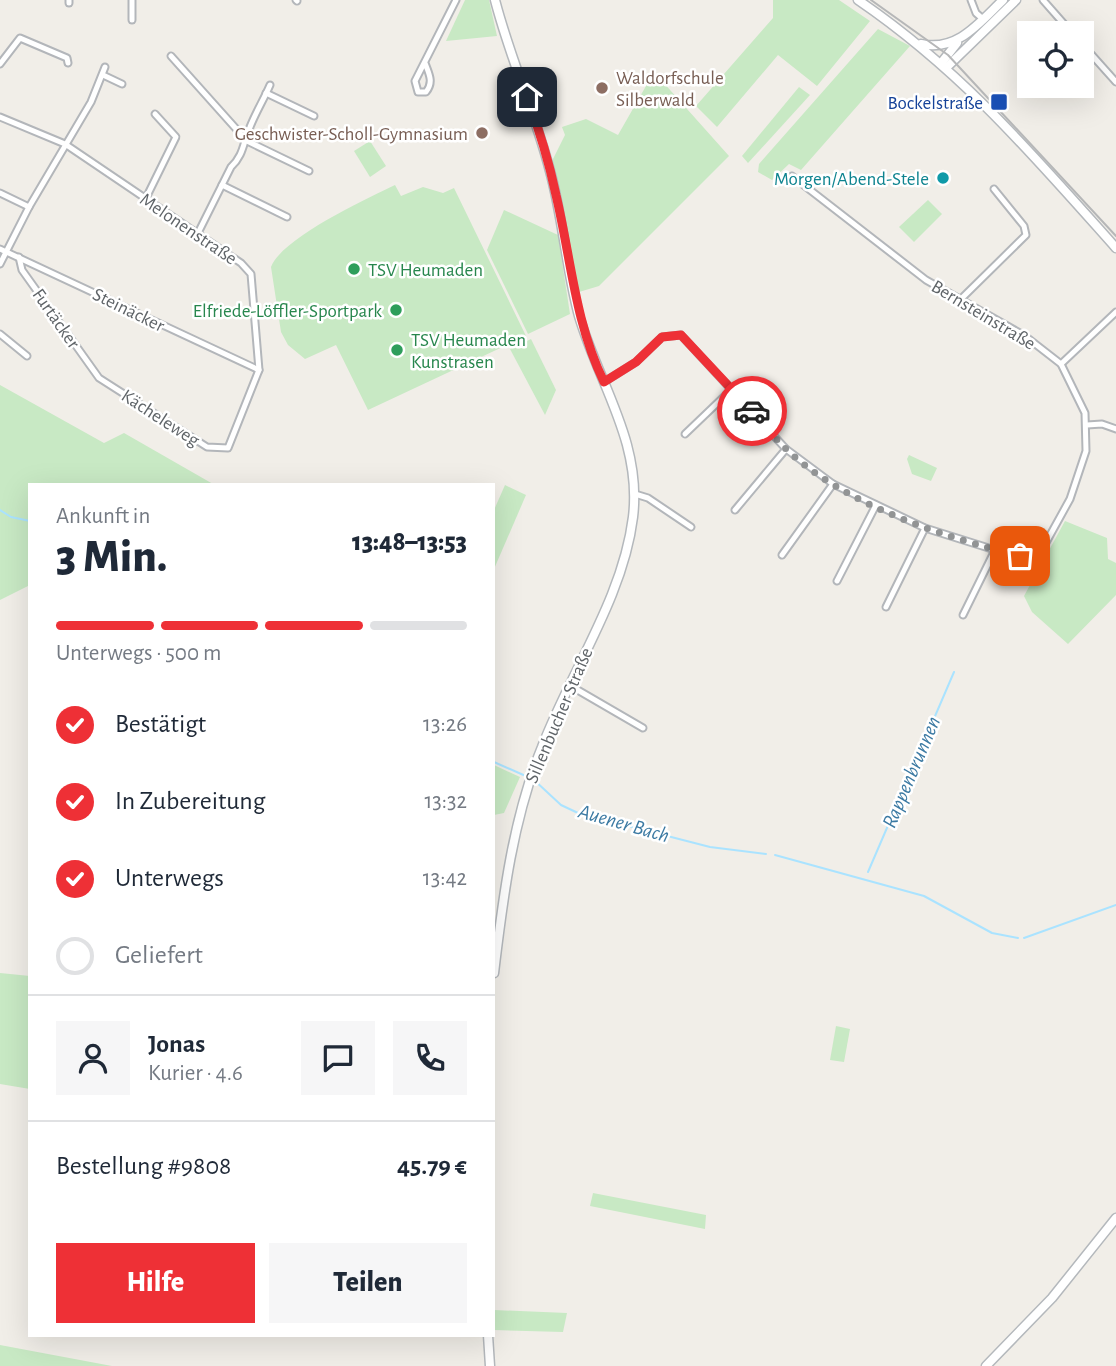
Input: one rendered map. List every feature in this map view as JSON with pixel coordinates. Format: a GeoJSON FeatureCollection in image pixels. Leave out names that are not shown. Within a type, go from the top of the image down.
{"type":"FeatureCollection","features":[{"type":"Feature","properties":{"kind":"street"},"geometry":{"type":"LineString","coordinates":[[132,0],[132,20]]}},
{"type":"Feature","properties":{"kind":"street"},"geometry":{"type":"LineString","coordinates":[[425,63],[432,79],[426,92],[418,92],[415,81],[456,0]]}},
{"type":"Feature","properties":{"kind":"street","name":"Sillenbucher Straße"},"geometry":{"type":"LineString","coordinates":[[495,0],[550,168],[579,314],[589,347],[626,437],[635,494],[629,538],[598,624],[569,685],[531,778],[513,846],[495,966]]}},
{"type":"Feature","properties":{"kind":"street"},"geometry":{"type":"LineString","coordinates":[[858,0],[920,44],[944,65],[1028,149],[1116,248]]}},
{"type":"Feature","properties":{"kind":"street"},"geometry":{"type":"LineString","coordinates":[[971,0],[987,20]]}},
{"type":"Feature","properties":{"kind":"street"},"geometry":{"type":"LineString","coordinates":[[944,65],[1003,0]]}},
{"type":"Feature","properties":{"kind":"street"},"geometry":{"type":"LineString","coordinates":[[920,44],[938,47],[958,40],[1016,0]]}},
{"type":"Feature","properties":{"kind":"street"},"geometry":{"type":"LineString","coordinates":[[1043,0],[1061,21]]}},
{"type":"Feature","properties":{"kind":"street"},"geometry":{"type":"LineString","coordinates":[[0,64],[20,38],[67,58],[68,63]]}},
{"type":"Feature","properties":{"kind":"street"},"geometry":{"type":"LineString","coordinates":[[944,65],[958,40]]}},
{"type":"Feature","properties":{"kind":"street"},"geometry":{"type":"LineString","coordinates":[[171,56],[247,141],[309,171]]}},
{"type":"Feature","properties":{"kind":"street"},"geometry":{"type":"LineString","coordinates":[[1094,57],[1116,82]]}},
{"type":"Feature","properties":{"kind":"street"},"geometry":{"type":"LineString","coordinates":[[0,264],[3,250],[91,102],[105,67]]}},
{"type":"Feature","properties":{"kind":"street"},"geometry":{"type":"LineString","coordinates":[[103,75],[122,84]]}},
{"type":"Feature","properties":{"kind":"street"},"geometry":{"type":"LineString","coordinates":[[198,233],[247,141],[248,130],[270,85]]}},
{"type":"Feature","properties":{"kind":"street"},"geometry":{"type":"LineString","coordinates":[[266,93],[314,116]]}},
{"type":"Feature","properties":{"kind":"street"},"geometry":{"type":"LineString","coordinates":[[146,198],[176,137],[155,114]]}},
{"type":"Feature","properties":{"kind":"street","name":"Melonenstraße"},"geometry":{"type":"LineString","coordinates":[[0,117],[65,144],[241,263],[251,274],[259,370],[225,450]]}},
{"type":"Feature","properties":{"kind":"street","name":"Bernsteinstraße"},"geometry":{"type":"LineString","coordinates":[[604,382],[636,362],[662,337],[681,335],[786,449],[833,484],[925,528],[995,550],[1034,557],[1043,548],[1082,470],[1087,425],[1079,396],[1061,364],[1026,336],[901,261],[792,176]]}},
{"type":"Feature","properties":{"kind":"street"},"geometry":{"type":"LineString","coordinates":[[222,185],[287,217]]}},
{"type":"Feature","properties":{"kind":"street"},"geometry":{"type":"LineString","coordinates":[[961,299],[1026,235],[1024,226],[994,190]]}},
{"type":"Feature","properties":{"kind":"street"},"geometry":{"type":"LineString","coordinates":[[0,193],[29,207]]}},
{"type":"Feature","properties":{"kind":"street","name":"Steinäcker"},"geometry":{"type":"LineString","coordinates":[[3,250],[259,370]]}},
{"type":"Feature","properties":{"kind":"street","name":"Furtäcker"},"geometry":{"type":"LineString","coordinates":[[19,257],[22,270],[99,378]]}},
{"type":"Feature","properties":{"kind":"street"},"geometry":{"type":"LineString","coordinates":[[1061,364],[1116,312]]}},
{"type":"Feature","properties":{"kind":"street"},"geometry":{"type":"LineString","coordinates":[[0,334],[27,356]]}},
{"type":"Feature","properties":{"kind":"street","name":"Kächeleweg"},"geometry":{"type":"LineString","coordinates":[[99,378],[207,447],[225,450]]}},
{"type":"Feature","properties":{"kind":"street"},"geometry":{"type":"LineString","coordinates":[[685,434],[732,389]]}},
{"type":"Feature","properties":{"kind":"street"},"geometry":{"type":"LineString","coordinates":[[1087,425],[1116,429]]}},
{"type":"Feature","properties":{"kind":"street"},"geometry":{"type":"LineString","coordinates":[[735,510],[786,449]]}},
{"type":"Feature","properties":{"kind":"street"},"geometry":{"type":"LineString","coordinates":[[782,555],[833,484]]}},
{"type":"Feature","properties":{"kind":"street"},"geometry":{"type":"LineString","coordinates":[[635,494],[648,498],[691,527]]}},
{"type":"Feature","properties":{"kind":"street"},"geometry":{"type":"LineString","coordinates":[[837,582],[876,505]]}},
{"type":"Feature","properties":{"kind":"street"},"geometry":{"type":"LineString","coordinates":[[886,607],[925,528]]}},
{"type":"Feature","properties":{"kind":"street"},"geometry":{"type":"LineString","coordinates":[[963,615],[995,550]]}},
{"type":"Feature","properties":{"kind":"street"},"geometry":{"type":"LineString","coordinates":[[569,685],[643,727]]}},
{"type":"Feature","properties":{"kind":"street"},"geometry":{"type":"LineString","coordinates":[[986,1366],[1052,1298],[1116,1218]]}},
{"type":"Feature","properties":{"kind":"street"},"geometry":{"type":"LineString","coordinates":[[488,1337],[490,1366]]}},
{"type":"Feature","properties":{"kind":"green space"},"geometry":{"type":"Polygon","coordinates":[[[465,0],[489,0],[497,36],[446,41],[465,0]]]}},
{"type":"Feature","properties":{"kind":"green space"},"geometry":{"type":"Polygon","coordinates":[[[773,0],[839,0],[870,21],[817,86],[778,55],[717,127],[696,106],[773,18],[773,0]]]}},
{"type":"Feature","properties":{"kind":"green space"},"geometry":{"type":"Polygon","coordinates":[[[878,29],[910,46],[801,170],[789,164],[772,180],[758,172],[759,164],[878,29]]]}},
{"type":"Feature","properties":{"kind":"green space"},"geometry":{"type":"Polygon","coordinates":[[[654,72],[729,156],[599,286],[579,292],[550,165],[565,135],[562,127],[586,119],[618,135],[654,72]]]}},
{"type":"Feature","properties":{"kind":"green space"},"geometry":{"type":"Polygon","coordinates":[[[799,87],[810,95],[748,163],[742,156],[799,87]]]}},
{"type":"Feature","properties":{"kind":"green space"},"geometry":{"type":"Polygon","coordinates":[[[370,141],[386,166],[370,177],[354,151],[370,141]]]}},
{"type":"Feature","properties":{"kind":"green space","name":"Elfriede-Löffler-Sportpark"},"geometry":{"type":"Polygon","coordinates":[[[395,185],[401,196],[423,187],[443,193],[454,188],[526,336],[368,410],[336,345],[305,359],[288,345],[281,332],[271,267],[278,256],[307,232],[395,185]]]}},
{"type":"Feature","properties":{"kind":"green space"},"geometry":{"type":"Polygon","coordinates":[[[928,200],[942,214],[914,242],[899,227],[928,200]]]}},
{"type":"Feature","properties":{"kind":"green space"},"geometry":{"type":"Polygon","coordinates":[[[504,210],[558,235],[570,314],[528,334],[487,250],[504,210]]]}},
{"type":"Feature","properties":{"kind":"green space"},"geometry":{"type":"Polygon","coordinates":[[[531,339],[556,390],[545,415],[510,349],[531,339]]]}},
{"type":"Feature","properties":{"kind":"green space"},"geometry":{"type":"Polygon","coordinates":[[[0,385],[104,443],[124,433],[211,483],[28,483],[28,586],[0,600],[0,385]]]}},
{"type":"Feature","properties":{"kind":"green space"},"geometry":{"type":"Polygon","coordinates":[[[909,455],[937,468],[931,481],[912,474],[907,459],[909,455]]]}},
{"type":"Feature","properties":{"kind":"green space"},"geometry":{"type":"Polygon","coordinates":[[[505,485],[526,495],[495,567],[495,508],[505,485]]]}},
{"type":"Feature","properties":{"kind":"green space"},"geometry":{"type":"Polygon","coordinates":[[[1065,521],[1107,538],[1108,559],[1116,563],[1116,595],[1068,644],[1032,612],[1024,596],[1065,521]]]}},
{"type":"Feature","properties":{"kind":"green space"},"geometry":{"type":"Polygon","coordinates":[[[495,765],[520,777],[504,813],[495,815],[495,765]]]}},
{"type":"Feature","properties":{"kind":"green space"},"geometry":{"type":"Polygon","coordinates":[[[0,973],[28,976],[28,1089],[0,1084],[0,973]]]}},
{"type":"Feature","properties":{"kind":"green space"},"geometry":{"type":"Polygon","coordinates":[[[836,1026],[850,1029],[844,1062],[830,1060],[836,1026]]]}},
{"type":"Feature","properties":{"kind":"green space"},"geometry":{"type":"Polygon","coordinates":[[[593,1193],[706,1215],[705,1229],[590,1206],[593,1193]]]}},
{"type":"Feature","properties":{"kind":"green space"},"geometry":{"type":"Polygon","coordinates":[[[495,1310],[567,1313],[563,1332],[495,1330],[495,1310]]]}},
{"type":"Feature","properties":{"kind":"green space"},"geometry":{"type":"Polygon","coordinates":[[[0,1345],[112,1366],[0,1366],[0,1345]]]}},
{"type":"Feature","properties":{"kind":"waterway","name":"Auener Bach"},"geometry":{"type":"LineString","coordinates":[[0,510],[11,517],[28,521]]}},
{"type":"Feature","properties":{"kind":"waterway","name":"Rappenbrunnen"},"geometry":{"type":"LineString","coordinates":[[868,872],[954,672]]}},
{"type":"Feature","properties":{"kind":"waterway","name":"Auener Bach"},"geometry":{"type":"LineString","coordinates":[[495,762],[528,777]]}},
{"type":"Feature","properties":{"kind":"waterway","name":"Auener Bach"},"geometry":{"type":"LineString","coordinates":[[533,779],[561,805],[578,813],[710,847],[766,854]]}},
{"type":"Feature","properties":{"kind":"waterway"},"geometry":{"type":"LineString","coordinates":[[775,855],[924,896],[992,933],[1018,938]]}},
{"type":"Feature","properties":{"kind":"waterway"},"geometry":{"type":"LineString","coordinates":[[1024,938],[1116,905]]}},
{"type":"Feature","properties":{"kind":"tram line"},"geometry":{"type":"LineString","coordinates":[[871,0],[948,55],[1116,236]]}},
{"type":"Feature","properties":{"kind":"way so far"},"geometry":{"type":"LineString","coordinates":[[752,411],[786,449],[833,484],[925,528],[1020,556]]}},
{"type":"Feature","properties":{"kind":"place","name":"Waldorfschule Silberwald"},"geometry":{"type":"Point","coordinates":[602,88]}},
{"type":"Feature","properties":{"kind":"place","name":"Bockelstraße"},"geometry":{"type":"Point","coordinates":[999,102]}},
{"type":"Feature","properties":{"kind":"place","name":"Geschwister-Scholl-Gymnasium"},"geometry":{"type":"Point","coordinates":[482,133]}},
{"type":"Feature","properties":{"kind":"place","name":"Morgen/Abend-Stele"},"geometry":{"type":"Point","coordinates":[943,178]}},
{"type":"Feature","properties":{"kind":"place","name":"TSV Heumaden"},"geometry":{"type":"Point","coordinates":[354,269]}},
{"type":"Feature","properties":{"kind":"place","name":"Elfriede-Löffler-Sportpark"},"geometry":{"type":"Point","coordinates":[396,310]}},
{"type":"Feature","properties":{"kind":"place","name":"TSV Heumaden Kunstrasen"},"geometry":{"type":"Point","coordinates":[397,350]}},
{"type":"Feature","properties":{"kind":"route"},"geometry":{"type":"LineString","coordinates":[[527,97],[550,168],[579,314],[604,382],[636,362],[662,337],[681,335],[752,411]]}}]}
